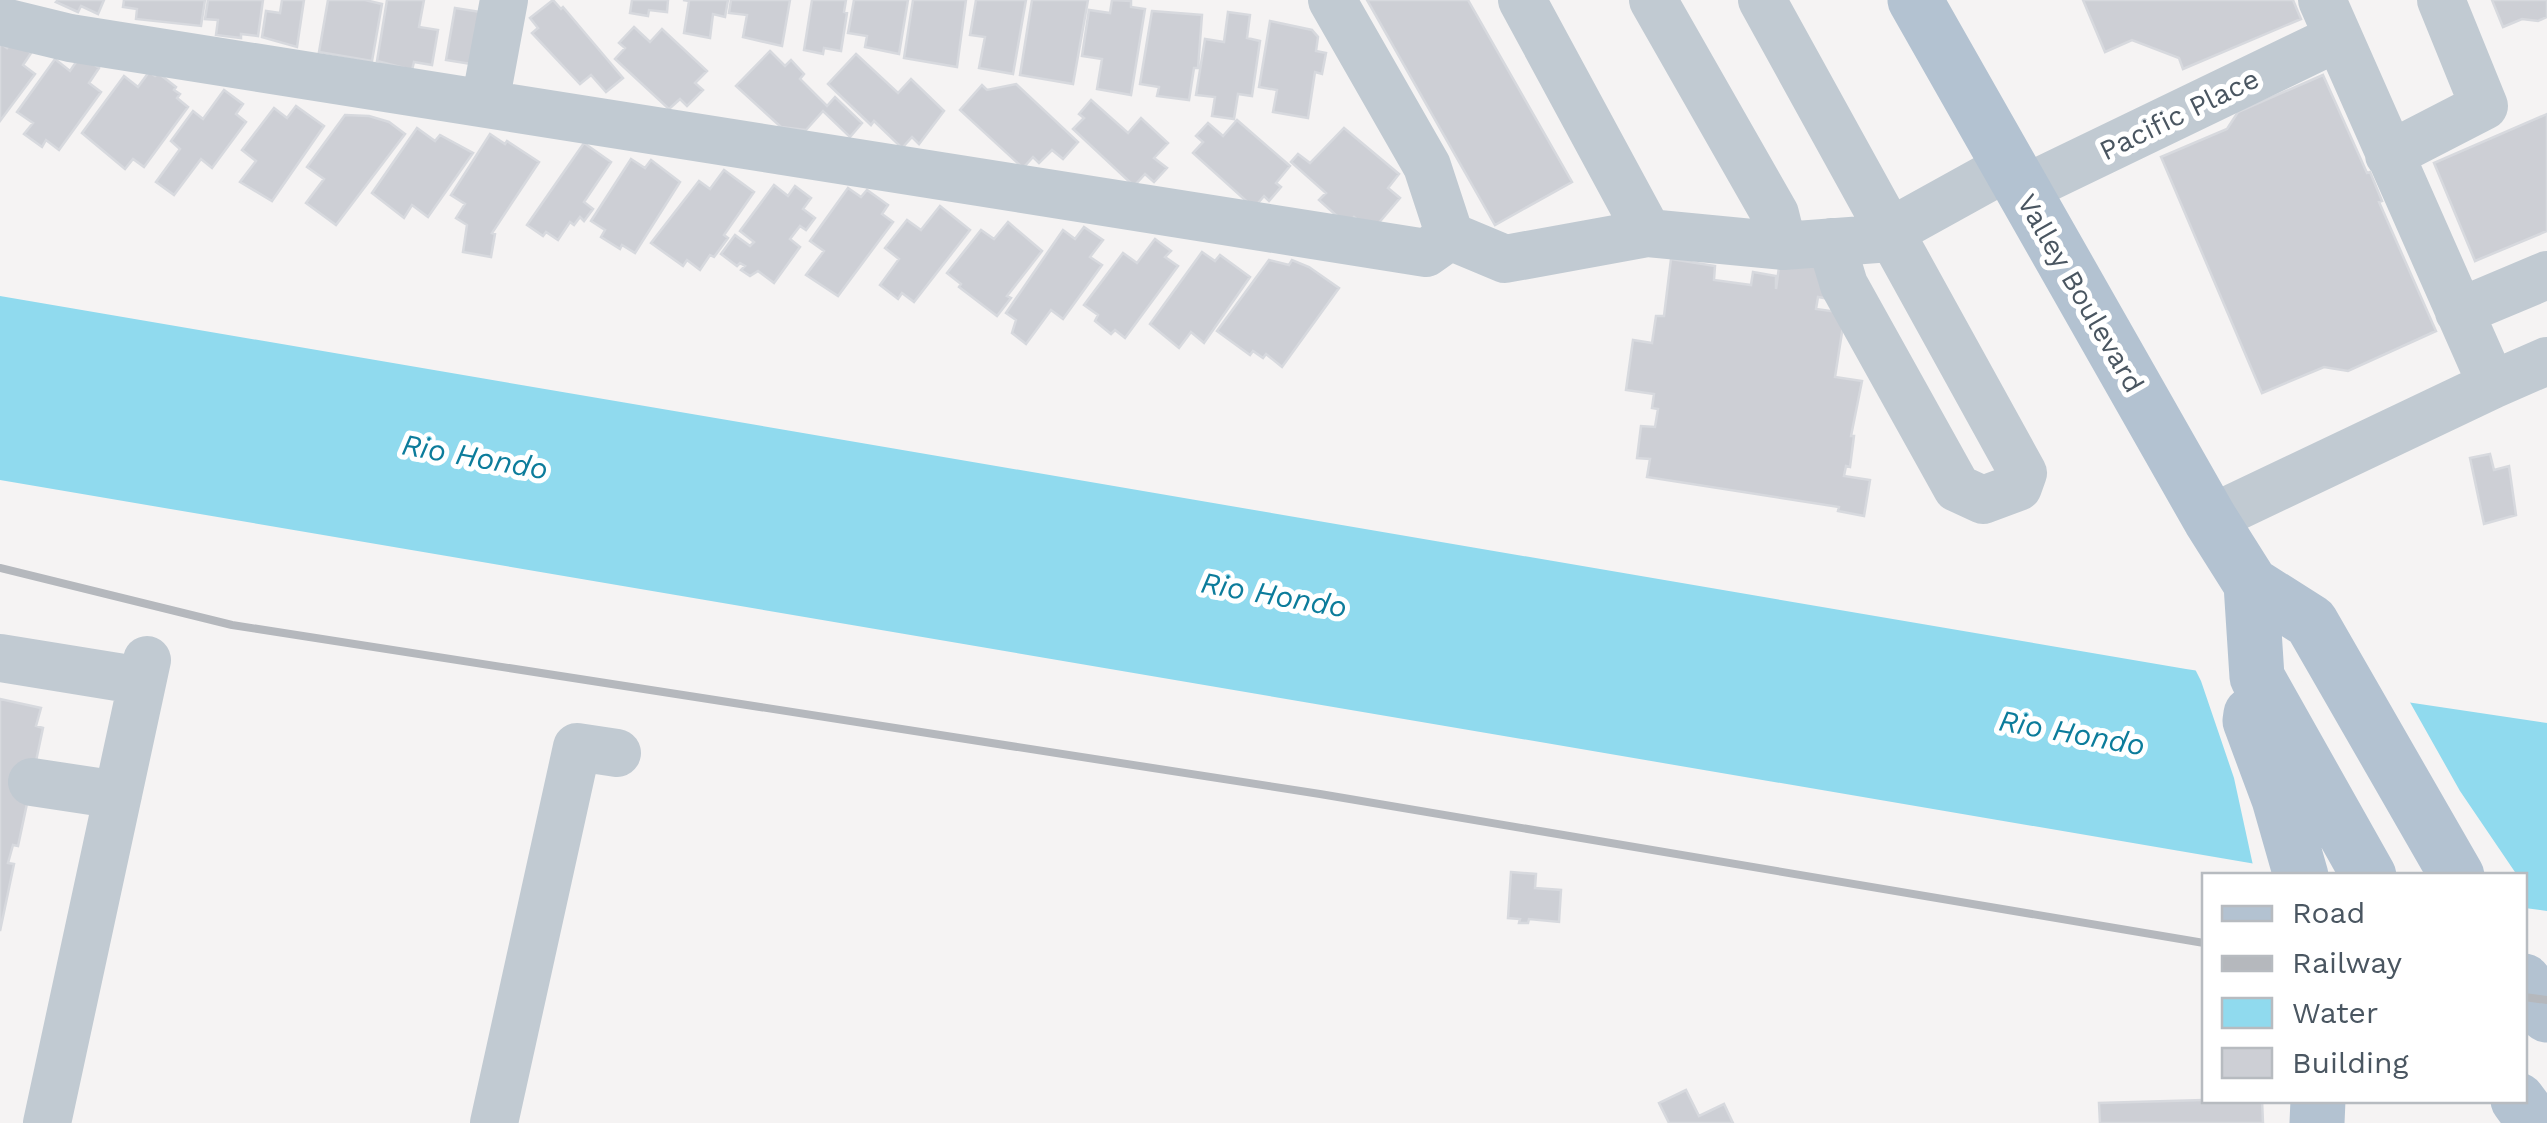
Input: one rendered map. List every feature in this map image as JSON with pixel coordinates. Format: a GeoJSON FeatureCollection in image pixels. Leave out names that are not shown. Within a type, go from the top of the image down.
{"type":"FeatureCollection","features":[{"type":"Feature","properties":{"kind":"main road","name":"Valley Boulevard"},"geometry":{"type":"LineString","coordinates":[[1915,0],[2250,584],[2311,622],[2455,873]]}},
{"type":"Feature","properties":{"kind":"main road","name":"Valley Boulevard"},"geometry":{"type":"LineString","coordinates":[[2250,584],[2257,677],[2367,873]]}},
{"type":"Feature","properties":{"kind":"main road"},"geometry":{"type":"LineString","coordinates":[[2257,677],[2250,721],[2279,798],[2300,873]]}},
{"type":"Feature","properties":{"kind":"main road"},"geometry":{"type":"LineString","coordinates":[[2527,985],[2547,1016]]}},
{"type":"Feature","properties":{"kind":"main road"},"geometry":{"type":"LineString","coordinates":[[2520,1103],[2536,1123]]}},
{"type":"Feature","properties":{"kind":"street"},"geometry":{"type":"LineString","coordinates":[[484,103],[504,0]]}},
{"type":"Feature","properties":{"kind":"street"},"geometry":{"type":"LineString","coordinates":[[1522,0],[1648,232]]}},
{"type":"Feature","properties":{"kind":"street"},"geometry":{"type":"LineString","coordinates":[[1653,0],[1775,214],[1783,246]]}},
{"type":"Feature","properties":{"kind":"street"},"geometry":{"type":"LineString","coordinates":[[1762,0],[2023,473],[2018,488],[1983,500],[1958,488],[1844,285],[1831,242]]}},
{"type":"Feature","properties":{"kind":"street"},"geometry":{"type":"LineString","coordinates":[[2389,155],[2484,106],[2441,0]]}},
{"type":"Feature","properties":{"kind":"street"},"geometry":{"type":"LineString","coordinates":[[0,21],[70,38],[1426,253],[1450,236],[1427,166],[1323,2]]}},
{"type":"Feature","properties":{"kind":"street"},"geometry":{"type":"LineString","coordinates":[[2330,19],[2492,385]]}},
{"type":"Feature","properties":{"kind":"street","name":"Pacific Place"},"geometry":{"type":"LineString","coordinates":[[1450,236],[1505,259],[1648,232],[1783,246],[1877,239],[2015,178],[2330,19]]}},
{"type":"Feature","properties":{"kind":"street"},"geometry":{"type":"LineString","coordinates":[[2460,312],[2547,274]]}},
{"type":"Feature","properties":{"kind":"street"},"geometry":{"type":"LineString","coordinates":[[2210,519],[2547,361]]}},
{"type":"Feature","properties":{"kind":"street"},"geometry":{"type":"LineString","coordinates":[[0,658],[145,670],[47,1123]]}},
{"type":"Feature","properties":{"kind":"street"},"geometry":{"type":"LineString","coordinates":[[494,1123],[576,747],[618,753]]}},
{"type":"Feature","properties":{"kind":"street"},"geometry":{"type":"LineString","coordinates":[[32,782],[118,795]]}},
{"type":"Feature","properties":{"kind":"water","name":"Rio Hondo"},"geometry":{"type":"Polygon","coordinates":[[[0,296],[2186,669],[2547,723],[2547,911],[2527,908],[2527,873],[2309,873],[0,480],[0,296]]]}},
{"type":"Feature","properties":{"kind":"pier"},"geometry":{"type":"Polygon","coordinates":[[[2193,665],[2407,697],[2460,791],[2516,873],[2254,870],[2234,778],[2193,665]]]}},
{"type":"Feature","properties":{"kind":"building"},"geometry":{"type":"Polygon","coordinates":[[[58,0],[104,0],[98,14],[81,6],[78,12],[58,0]]]}},
{"type":"Feature","properties":{"kind":"building"},"geometry":{"type":"Polygon","coordinates":[[[124,0],[205,0],[201,26],[136,19],[137,9],[123,7],[124,0]]]}},
{"type":"Feature","properties":{"kind":"building"},"geometry":{"type":"Polygon","coordinates":[[[208,0],[263,0],[258,36],[216,35],[218,20],[205,19],[208,0]]]}},
{"type":"Feature","properties":{"kind":"building"},"geometry":{"type":"Polygon","coordinates":[[[282,0],[304,0],[297,47],[262,37],[266,11],[280,13],[282,0]]]}},
{"type":"Feature","properties":{"kind":"building"},"geometry":{"type":"Polygon","coordinates":[[[328,0],[382,4],[372,61],[319,52],[328,0]]]}},
{"type":"Feature","properties":{"kind":"building"},"geometry":{"type":"Polygon","coordinates":[[[387,0],[424,0],[419,27],[438,30],[432,65],[414,62],[412,70],[377,61],[387,0]]]}},
{"type":"Feature","properties":{"kind":"building"},"geometry":{"type":"Polygon","coordinates":[[[553,0],[623,78],[606,92],[591,75],[580,84],[532,33],[538,28],[530,18],[553,0]]]}},
{"type":"Feature","properties":{"kind":"building"},"geometry":{"type":"Polygon","coordinates":[[[632,0],[668,0],[667,12],[649,10],[648,16],[630,13],[632,0]]]}},
{"type":"Feature","properties":{"kind":"building"},"geometry":{"type":"Polygon","coordinates":[[[683,0],[728,0],[725,17],[713,14],[710,38],[684,33],[689,1],[683,0]]]}},
{"type":"Feature","properties":{"kind":"building"},"geometry":{"type":"Polygon","coordinates":[[[731,0],[790,0],[782,46],[743,37],[747,15],[729,13],[731,0]]]}},
{"type":"Feature","properties":{"kind":"building"},"geometry":{"type":"Polygon","coordinates":[[[812,0],[846,0],[841,51],[824,48],[823,54],[804,50],[812,0]]]}},
{"type":"Feature","properties":{"kind":"building"},"geometry":{"type":"Polygon","coordinates":[[[854,0],[908,0],[899,54],[865,47],[867,36],[848,33],[854,0]]]}},
{"type":"Feature","properties":{"kind":"building"},"geometry":{"type":"Polygon","coordinates":[[[913,0],[966,0],[957,67],[904,58],[913,0]]]}},
{"type":"Feature","properties":{"kind":"building"},"geometry":{"type":"Polygon","coordinates":[[[976,0],[1026,0],[1013,74],[979,68],[985,37],[970,35],[976,0]]]}},
{"type":"Feature","properties":{"kind":"building"},"geometry":{"type":"Polygon","coordinates":[[[1032,0],[1088,0],[1073,84],[1020,75],[1032,0]]]}},
{"type":"Feature","properties":{"kind":"building"},"geometry":{"type":"Polygon","coordinates":[[[1112,0],[1131,1],[1131,7],[1145,9],[1131,95],[1097,89],[1102,59],[1082,56],[1089,10],[1110,13],[1112,0]]]}},
{"type":"Feature","properties":{"kind":"building"},"geometry":{"type":"Polygon","coordinates":[[[1367,0],[1468,0],[1572,182],[1495,225],[1367,0]]]}},
{"type":"Feature","properties":{"kind":"building"},"geometry":{"type":"Polygon","coordinates":[[[2083,0],[2293,0],[2301,19],[2183,69],[2179,58],[2132,40],[2105,52],[2083,0]]]}},
{"type":"Feature","properties":{"kind":"building"},"geometry":{"type":"Polygon","coordinates":[[[2492,0],[2547,0],[2547,17],[2538,21],[2522,19],[2503,27],[2492,0]]]}},
{"type":"Feature","properties":{"kind":"building"},"geometry":{"type":"Polygon","coordinates":[[[455,8],[493,14],[484,66],[446,60],[455,8]]]}},
{"type":"Feature","properties":{"kind":"building"},"geometry":{"type":"Polygon","coordinates":[[[1152,11],[1202,15],[1198,68],[1194,68],[1189,100],[1157,96],[1159,87],[1140,84],[1152,11]]]}},
{"type":"Feature","properties":{"kind":"building"},"geometry":{"type":"Polygon","coordinates":[[[1228,12],[1250,15],[1247,38],[1260,41],[1252,96],[1238,94],[1234,119],[1212,116],[1215,97],[1196,95],[1205,39],[1224,42],[1228,12]]]}},
{"type":"Feature","properties":{"kind":"building"},"geometry":{"type":"Polygon","coordinates":[[[1270,21],[1312,30],[1318,37],[1316,51],[1326,53],[1322,74],[1315,72],[1308,118],[1273,112],[1277,90],[1259,87],[1270,21]]]}},
{"type":"Feature","properties":{"kind":"building"},"geometry":{"type":"Polygon","coordinates":[[[634,27],[650,42],[662,29],[707,71],[695,83],[703,90],[687,106],[680,99],[669,109],[615,59],[625,48],[619,43],[634,27]]]}},
{"type":"Feature","properties":{"kind":"building"},"geometry":{"type":"Polygon","coordinates":[[[13,41],[31,53],[23,65],[35,74],[0,121],[0,43],[7,48],[13,41]]]}},
{"type":"Feature","properties":{"kind":"building"},"geometry":{"type":"Polygon","coordinates":[[[770,51],[785,66],[791,60],[804,74],[800,79],[827,106],[835,97],[862,123],[850,137],[823,111],[806,130],[781,127],[736,86],[770,51]]]}},
{"type":"Feature","properties":{"kind":"building"},"geometry":{"type":"Polygon","coordinates":[[[856,54],[898,93],[911,79],[944,111],[919,144],[912,137],[902,148],[828,84],[856,54]]]}},
{"type":"Feature","properties":{"kind":"building"},"geometry":{"type":"Polygon","coordinates":[[[81,55],[99,68],[89,83],[101,92],[59,150],[46,140],[42,147],[24,134],[33,123],[17,112],[55,59],[70,71],[81,55]]]}},
{"type":"Feature","properties":{"kind":"building"},"geometry":{"type":"Polygon","coordinates":[[[149,72],[155,76],[158,73],[176,87],[174,90],[180,94],[177,98],[188,107],[144,167],[133,159],[125,169],[82,133],[124,76],[138,87],[149,72]]]}},
{"type":"Feature","properties":{"kind":"building"},"geometry":{"type":"Polygon","coordinates":[[[2323,75],[2367,173],[2370,172],[2382,201],[2379,202],[2436,331],[2348,371],[2324,367],[2262,393],[2161,157],[2227,129],[2238,112],[2323,75]]]}},
{"type":"Feature","properties":{"kind":"building"},"geometry":{"type":"Polygon","coordinates":[[[1016,84],[1078,142],[1063,159],[1052,150],[1039,163],[1033,157],[1023,168],[960,110],[982,85],[987,90],[1016,84]]]}},
{"type":"Feature","properties":{"kind":"building"},"geometry":{"type":"Polygon","coordinates":[[[224,90],[243,104],[236,114],[246,122],[212,168],[201,159],[174,195],[156,182],[180,149],[171,141],[193,111],[203,119],[224,90]]]}},
{"type":"Feature","properties":{"kind":"building"},"geometry":{"type":"Polygon","coordinates":[[[1091,100],[1128,133],[1141,118],[1168,143],[1154,158],[1167,168],[1154,182],[1145,174],[1134,186],[1073,129],[1084,118],[1079,114],[1091,100]]]}},
{"type":"Feature","properties":{"kind":"building"},"geometry":{"type":"Polygon","coordinates":[[[296,106],[324,126],[272,201],[240,182],[256,161],[242,150],[274,108],[287,118],[296,106]]]}},
{"type":"Feature","properties":{"kind":"building"},"geometry":{"type":"Polygon","coordinates":[[[2547,114],[2547,231],[2475,261],[2434,163],[2547,114]]]}},
{"type":"Feature","properties":{"kind":"building"},"geometry":{"type":"Polygon","coordinates":[[[345,115],[389,122],[405,134],[336,225],[306,203],[324,179],[307,167],[345,115]]]}},
{"type":"Feature","properties":{"kind":"building"},"geometry":{"type":"Polygon","coordinates":[[[1237,120],[1290,166],[1276,183],[1281,187],[1269,201],[1264,196],[1254,208],[1193,153],[1203,142],[1196,136],[1208,123],[1223,136],[1237,120]]]}},
{"type":"Feature","properties":{"kind":"building"},"geometry":{"type":"Polygon","coordinates":[[[417,128],[435,141],[440,135],[473,153],[428,217],[412,205],[404,218],[372,193],[417,128]]]}},
{"type":"Feature","properties":{"kind":"building"},"geometry":{"type":"Polygon","coordinates":[[[1344,128],[1399,174],[1388,188],[1400,198],[1371,232],[1354,217],[1347,225],[1319,200],[1326,193],[1291,162],[1298,154],[1310,163],[1344,128]]]}},
{"type":"Feature","properties":{"kind":"building"},"geometry":{"type":"Polygon","coordinates":[[[490,134],[539,162],[492,233],[495,234],[491,257],[463,252],[467,225],[456,218],[465,204],[451,195],[490,134]]]}},
{"type":"Feature","properties":{"kind":"building"},"geometry":{"type":"Polygon","coordinates":[[[584,143],[611,162],[584,202],[593,209],[584,221],[580,217],[574,225],[570,222],[558,240],[546,232],[543,236],[527,225],[584,143]]]}},
{"type":"Feature","properties":{"kind":"building"},"geometry":{"type":"Polygon","coordinates":[[[631,159],[645,168],[651,160],[680,182],[635,253],[601,237],[605,230],[591,221],[631,159]]]}},
{"type":"Feature","properties":{"kind":"building"},"geometry":{"type":"Polygon","coordinates":[[[724,170],[754,192],[724,235],[728,238],[714,257],[710,255],[700,270],[687,260],[683,266],[651,243],[699,181],[710,189],[724,170]]]}},
{"type":"Feature","properties":{"kind":"building"},"geometry":{"type":"Polygon","coordinates":[[[774,185],[788,196],[795,186],[811,198],[803,209],[815,218],[806,230],[800,226],[790,239],[800,247],[774,283],[758,271],[750,276],[741,270],[745,266],[737,266],[721,254],[735,235],[750,246],[754,242],[740,231],[774,185]]]}},
{"type":"Feature","properties":{"kind":"building"},"geometry":{"type":"Polygon","coordinates":[[[848,188],[861,197],[867,190],[888,205],[882,214],[893,222],[838,296],[806,275],[824,251],[810,241],[848,188]]]}},
{"type":"Feature","properties":{"kind":"building"},"geometry":{"type":"Polygon","coordinates":[[[940,206],[970,230],[914,302],[902,293],[898,299],[880,285],[899,259],[885,248],[907,220],[921,230],[940,206]]]}},
{"type":"Feature","properties":{"kind":"building"},"geometry":{"type":"Polygon","coordinates":[[[1008,222],[1042,251],[1007,296],[1011,298],[997,316],[947,273],[981,230],[994,239],[1008,222]]]}},
{"type":"Feature","properties":{"kind":"building"},"geometry":{"type":"Polygon","coordinates":[[[1084,227],[1103,240],[1090,257],[1102,265],[1063,319],[1051,310],[1026,344],[1012,333],[1016,320],[1006,313],[1063,230],[1075,239],[1084,227]]]}},
{"type":"Feature","properties":{"kind":"building"},"geometry":{"type":"Polygon","coordinates":[[[1155,239],[1171,251],[1165,257],[1178,266],[1125,338],[1115,330],[1111,334],[1095,321],[1098,315],[1084,305],[1123,253],[1137,263],[1155,239]]]}},
{"type":"Feature","properties":{"kind":"building"},"geometry":{"type":"Polygon","coordinates":[[[1202,252],[1215,261],[1220,255],[1250,277],[1204,343],[1191,332],[1179,348],[1150,324],[1202,252]]]}},
{"type":"Feature","properties":{"kind":"building"},"geometry":{"type":"Polygon","coordinates":[[[1671,259],[1715,266],[1714,280],[1751,285],[1753,272],[1776,276],[1776,289],[1780,260],[1828,268],[1824,298],[1818,297],[1816,309],[1845,313],[1835,377],[1862,381],[1851,436],[1850,467],[1846,466],[1844,476],[1870,480],[1864,516],[1838,511],[1839,507],[1647,477],[1650,459],[1637,458],[1641,426],[1655,427],[1658,409],[1652,408],[1654,394],[1626,390],[1633,340],[1652,343],[1656,316],[1664,316],[1671,259]]]}},
{"type":"Feature","properties":{"kind":"building"},"geometry":{"type":"Polygon","coordinates":[[[1269,260],[1289,265],[1292,260],[1339,288],[1282,367],[1266,354],[1263,358],[1253,351],[1250,355],[1217,331],[1269,260]]]}},
{"type":"Feature","properties":{"kind":"building"},"geometry":{"type":"Polygon","coordinates":[[[2490,454],[2494,470],[2509,466],[2516,515],[2484,524],[2470,458],[2490,454]]]}},
{"type":"Feature","properties":{"kind":"building"},"geometry":{"type":"Polygon","coordinates":[[[0,699],[41,708],[36,726],[43,728],[18,846],[13,845],[8,863],[14,864],[0,931],[0,699]]]}},
{"type":"Feature","properties":{"kind":"building"},"geometry":{"type":"Polygon","coordinates":[[[1511,872],[1536,874],[1535,888],[1561,890],[1559,922],[1529,919],[1528,923],[1519,923],[1520,919],[1508,918],[1511,872]]]}},
{"type":"Feature","properties":{"kind":"building"},"geometry":{"type":"Polygon","coordinates":[[[1686,1090],[1699,1116],[1724,1104],[1733,1123],[1669,1123],[1659,1103],[1686,1090]]]}},
{"type":"Feature","properties":{"kind":"building"},"geometry":{"type":"Polygon","coordinates":[[[2099,1103],[2262,1103],[2263,1123],[2100,1123],[2099,1103]]]}},
{"type":"Feature","properties":{"kind":"railway"},"geometry":{"type":"LineString","coordinates":[[0,568],[232,625],[1320,794],[2202,943]]}},
{"type":"Feature","properties":{"kind":"railway"},"geometry":{"type":"LineString","coordinates":[[2527,997],[2547,1000]]}}]}
